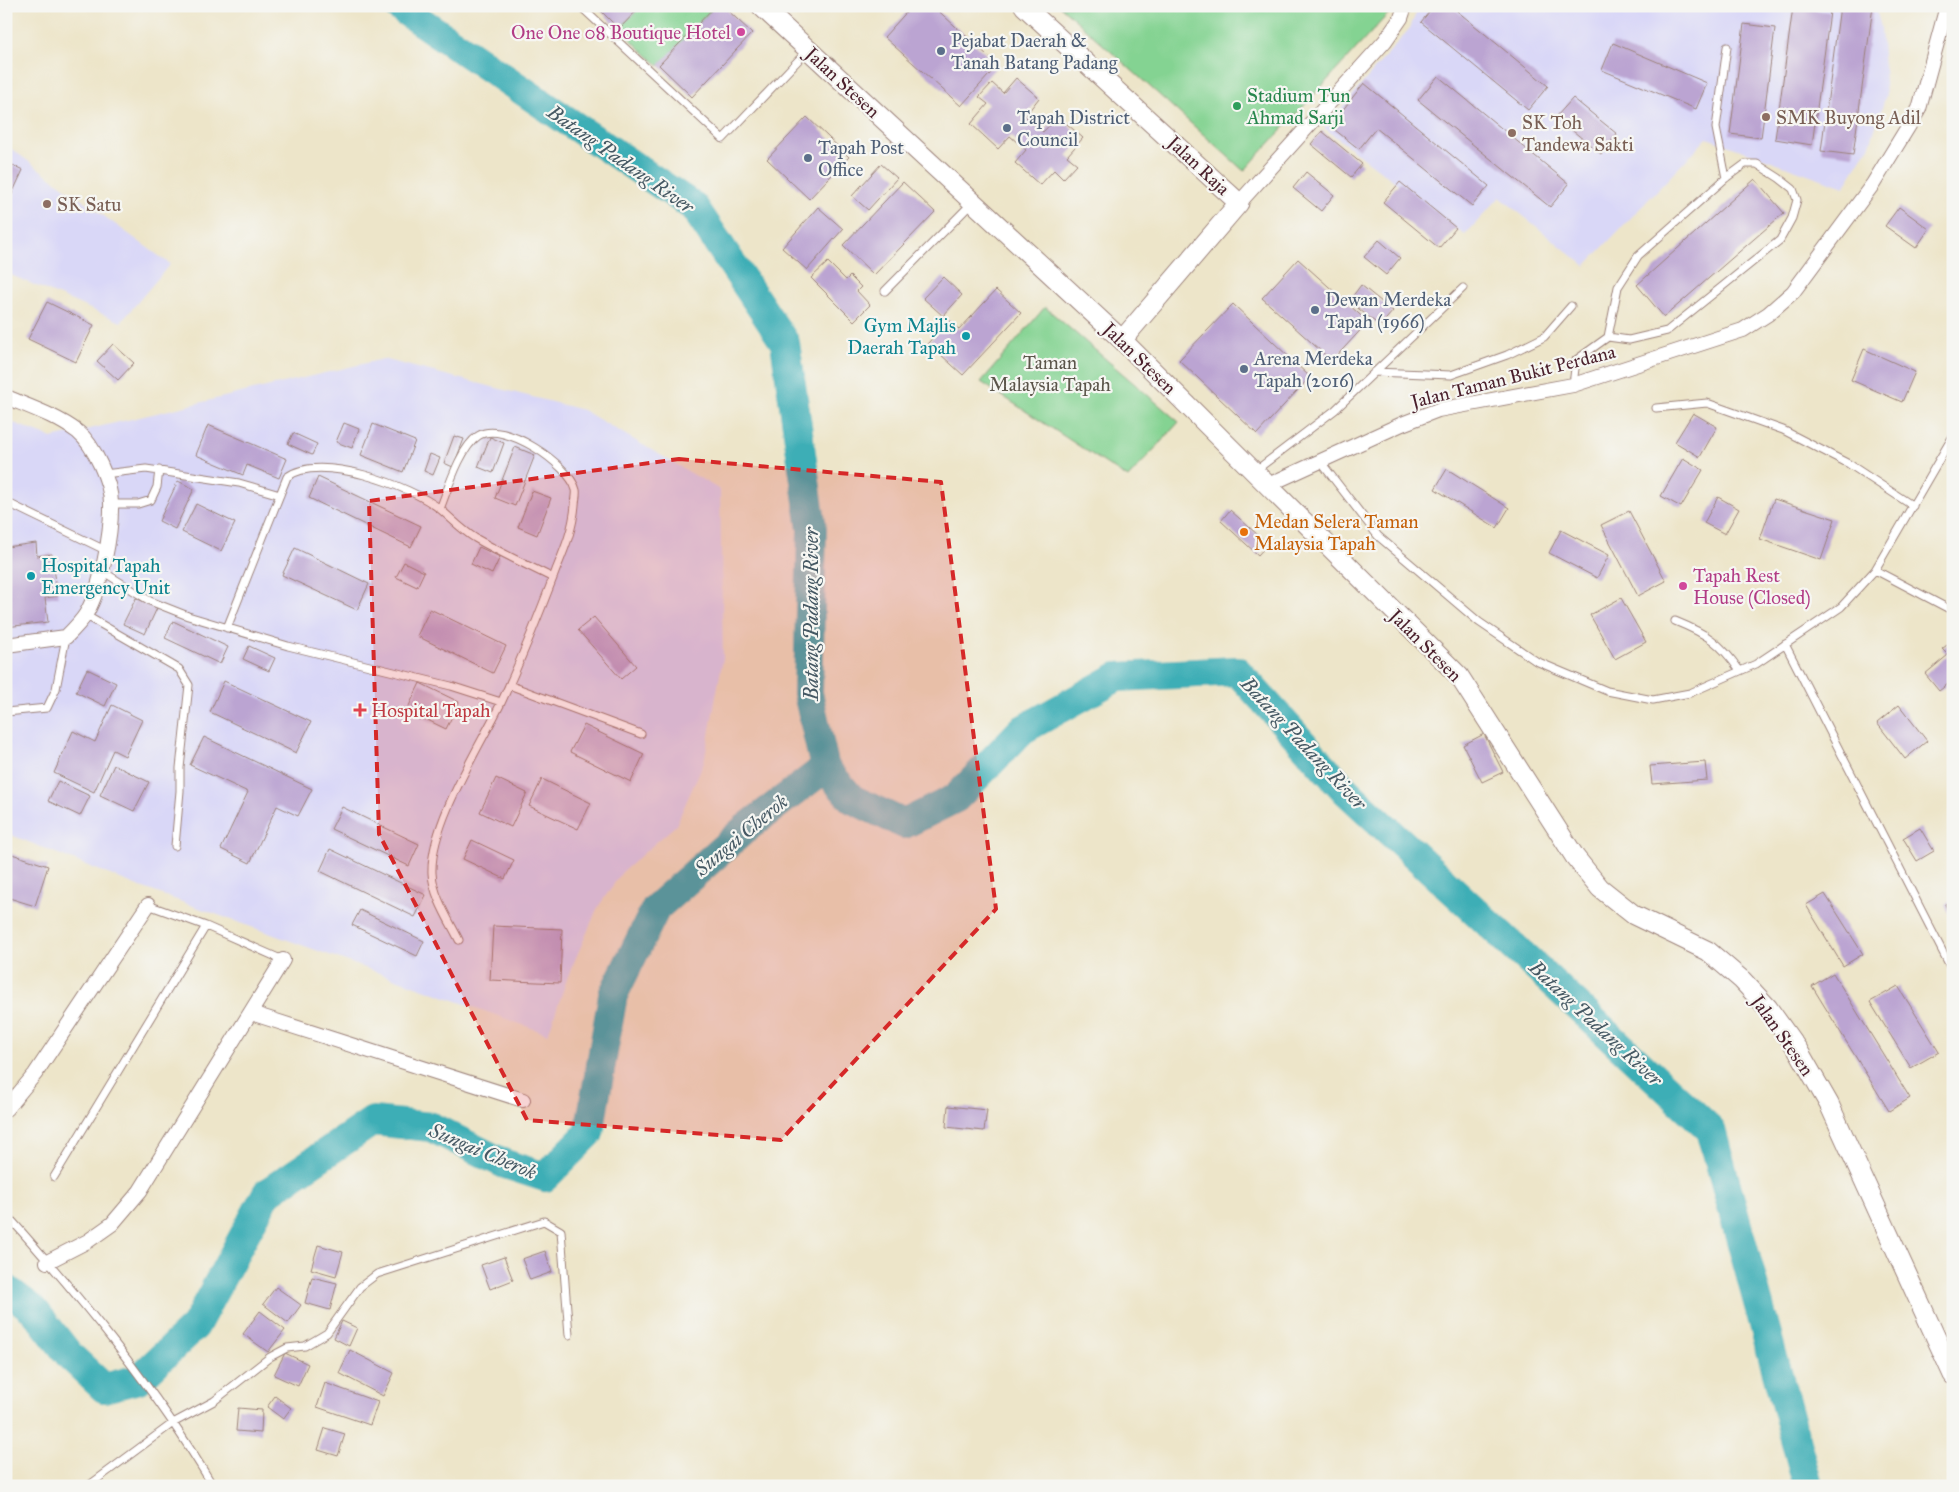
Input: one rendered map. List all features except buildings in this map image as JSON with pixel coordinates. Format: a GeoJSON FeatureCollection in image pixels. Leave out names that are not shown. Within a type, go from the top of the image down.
{"type":"FeatureCollection","features":[{"type":"Feature","properties":{"kind":"main road","name":"Jalan Stesen"},"geometry":{"type":"LineString","coordinates":[[761,6],[1122,340],[1459,676],[1576,857],[1600,888],[1634,916],[1708,951],[1742,980],[1768,1008],[1798,1050],[1828,1104],[1953,1375]]}},
{"type":"Feature","properties":{"kind":"main road","name":"Jalan Raja"},"geometry":{"type":"LineString","coordinates":[[1024,6],[1239,203],[1122,340]]}},
{"type":"Feature","properties":{"kind":"street"},"geometry":{"type":"LineString","coordinates":[[1239,203],[1385,41],[1401,18],[1405,6]]}},
{"type":"Feature","properties":{"kind":"street","name":"Jalan Taman Bukit Perdana"},"geometry":{"type":"LineString","coordinates":[[1261,478],[1320,461],[1438,410],[1573,385],[1742,330],[1768,314],[1793,292],[1873,184],[1919,109],[1946,6]]}},
{"type":"Feature","properties":{"kind":"street"},"geometry":{"type":"LineString","coordinates":[[6,396],[51,416],[79,433],[95,454],[109,485],[112,504],[99,587],[85,615],[66,637],[6,645]]}},
{"type":"Feature","properties":{"kind":"street"},"geometry":{"type":"LineString","coordinates":[[6,1109],[35,1074],[148,905]]}},
{"type":"Feature","properties":{"kind":"street"},"geometry":{"type":"LineString","coordinates":[[47,1262],[88,1241],[112,1224],[140,1191],[283,960]]}},
{"type":"Feature","properties":{"kind":"street"},"geometry":{"type":"LineString","coordinates":[[251,1013],[523,1100]]}},
{"type":"Feature","properties":{"kind":"lane"},"geometry":{"type":"LineString","coordinates":[[580,6],[723,138],[808,49]]}},
{"type":"Feature","properties":{"kind":"lane"},"geometry":{"type":"LineString","coordinates":[[1726,178],[1716,128],[1727,47]]}},
{"type":"Feature","properties":{"kind":"lane"},"geometry":{"type":"LineString","coordinates":[[1573,385],[1576,360],[1608,338],[1629,340],[1667,332],[1780,240],[1792,218],[1798,200],[1793,189],[1757,164],[1745,164],[1726,178],[1638,256],[1618,287],[1608,338]]}},
{"type":"Feature","properties":{"kind":"lane"},"geometry":{"type":"LineString","coordinates":[[885,291],[973,202]]}},
{"type":"Feature","properties":{"kind":"lane"},"geometry":{"type":"LineString","coordinates":[[1261,478],[1463,288]]}},
{"type":"Feature","properties":{"kind":"lane"},"geometry":{"type":"LineString","coordinates":[[1374,372],[1451,375],[1507,355],[1544,337],[1571,306]]}},
{"type":"Feature","properties":{"kind":"lane"},"geometry":{"type":"LineString","coordinates":[[1656,408],[1707,403],[1783,430],[1849,464],[1913,506]]}},
{"type":"Feature","properties":{"kind":"lane"},"geometry":{"type":"LineString","coordinates":[[440,509],[462,456],[478,435],[494,432],[512,436],[542,453],[563,468],[576,491],[572,529],[553,578],[509,685],[446,815],[432,858],[432,876],[436,892],[459,940]]}},
{"type":"Feature","properties":{"kind":"lane"},"geometry":{"type":"LineString","coordinates":[[1320,461],[1378,536],[1479,622],[1536,661],[1607,692],[1653,700],[1690,693],[1756,664],[1841,607],[1875,570],[1953,436]]}},
{"type":"Feature","properties":{"kind":"lane"},"geometry":{"type":"LineString","coordinates":[[227,628],[287,477],[295,470],[310,468],[340,469],[364,475],[414,494],[440,509],[474,537],[553,578]]}},
{"type":"Feature","properties":{"kind":"lane"},"geometry":{"type":"LineString","coordinates":[[104,474],[146,469],[159,470],[239,483],[280,495]]}},
{"type":"Feature","properties":{"kind":"lane"},"geometry":{"type":"LineString","coordinates":[[112,504],[138,504],[151,500],[157,487],[159,470]]}},
{"type":"Feature","properties":{"kind":"lane"},"geometry":{"type":"LineString","coordinates":[[6,502],[105,550]]}},
{"type":"Feature","properties":{"kind":"lane"},"geometry":{"type":"LineString","coordinates":[[1875,570],[1953,611]]}},
{"type":"Feature","properties":{"kind":"lane"},"geometry":{"type":"LineString","coordinates":[[102,571],[150,601],[227,628],[288,646],[451,686],[501,702]]}},
{"type":"Feature","properties":{"kind":"lane"},"geometry":{"type":"LineString","coordinates":[[85,615],[179,670],[189,685],[174,846]]}},
{"type":"Feature","properties":{"kind":"lane"},"geometry":{"type":"LineString","coordinates":[[1675,621],[1704,633],[1726,652],[1740,671]]}},
{"type":"Feature","properties":{"kind":"lane"},"geometry":{"type":"LineString","coordinates":[[6,712],[46,708],[56,689],[66,637]]}},
{"type":"Feature","properties":{"kind":"lane"},"geometry":{"type":"LineString","coordinates":[[1785,644],[1953,972]]}},
{"type":"Feature","properties":{"kind":"lane"},"geometry":{"type":"LineString","coordinates":[[509,685],[642,734]]}},
{"type":"Feature","properties":{"kind":"lane"},"geometry":{"type":"LineString","coordinates":[[148,905],[206,926],[283,960]]}},
{"type":"Feature","properties":{"kind":"lane"},"geometry":{"type":"LineString","coordinates":[[54,1177],[206,926]]}},
{"type":"Feature","properties":{"kind":"lane"},"geometry":{"type":"LineString","coordinates":[[6,1214],[114,1341],[156,1396],[213,1486]]}},
{"type":"Feature","properties":{"kind":"lane"},"geometry":{"type":"LineString","coordinates":[[88,1486],[173,1423],[214,1401],[270,1357],[287,1348],[305,1346],[327,1333],[360,1287],[377,1274],[544,1221],[561,1231],[569,1335]]}},
{"type":"Feature","properties":{"kind":"highlighted area"},"geometry":{"type":"Polygon","coordinates":[[[679,459],[941,482],[996,909],[781,1140],[527,1120],[379,834],[369,501],[679,459]]]}},
{"type":"Feature","properties":{"kind":"shaded area"},"geometry":{"type":"Polygon","coordinates":[[[1419,6],[1875,6],[1881,27],[1886,95],[1870,145],[1844,187],[1707,138],[1585,266],[1500,197],[1465,235],[1324,128],[1410,28],[1419,6]]]}},
{"type":"Feature","properties":{"kind":"shaded area","name":"SK Satu"},"geometry":{"type":"Polygon","coordinates":[[[6,145],[170,264],[121,322],[6,273],[6,145]]]}},
{"type":"Feature","properties":{"kind":"shaded area","name":"Hospital Tapah"},"geometry":{"type":"Polygon","coordinates":[[[383,359],[583,410],[720,490],[723,658],[704,762],[676,825],[622,872],[598,907],[568,976],[548,1034],[138,886],[6,833],[6,420],[52,438],[383,359]]]}},
{"type":"Feature","properties":{"kind":"green space"},"geometry":{"type":"Polygon","coordinates":[[[641,6],[715,6],[659,66],[619,29],[641,6]]]}},
{"type":"Feature","properties":{"kind":"green space","name":"Stadium Tun Ahmad Sarji"},"geometry":{"type":"Polygon","coordinates":[[[1060,6],[1389,6],[1389,13],[1244,171],[1060,6]]]}},
{"type":"Feature","properties":{"kind":"green space","name":"Taman Malaysia Tapah"},"geometry":{"type":"Polygon","coordinates":[[[1045,307],[1179,422],[1128,478],[981,382],[1045,307]]]}},
{"type":"Feature","properties":{"kind":"waterway","name":"Batang Padang River"},"geometry":{"type":"LineString","coordinates":[[398,6],[694,207],[785,343],[812,529],[808,693],[825,768],[852,799],[904,824],[956,798],[1022,730],[1117,677],[1237,671],[1345,790],[1711,1130],[1808,1486]]}},
{"type":"Feature","properties":{"kind":"waterway","name":"Sungai Cherok"},"geometry":{"type":"LineString","coordinates":[[6,1289],[34,1310],[70,1356],[104,1388],[139,1379],[195,1326],[267,1193],[373,1121],[431,1127],[505,1164],[545,1177],[589,1133],[613,995],[656,908],[746,828],[825,768]]}},
{"type":"Feature","properties":{"kind":"place","name":"One One 08 Boutique Hotel"},"geometry":{"type":"Point","coordinates":[741,32]}},
{"type":"Feature","properties":{"kind":"place","name":"Pejabat Daerah & Tanah Batang Padang"},"geometry":{"type":"Point","coordinates":[941,51]}},
{"type":"Feature","properties":{"kind":"place","name":"Stadium Tun Ahmad Sarji"},"geometry":{"type":"Point","coordinates":[1237,106]}},
{"type":"Feature","properties":{"kind":"place","name":"SMK Buyong Adil"},"geometry":{"type":"Point","coordinates":[1766,117]}},
{"type":"Feature","properties":{"kind":"place","name":"Tapah District Council"},"geometry":{"type":"Point","coordinates":[1007,128]}},
{"type":"Feature","properties":{"kind":"place","name":"SK Toh Tandewa Sakti"},"geometry":{"type":"Point","coordinates":[1512,133]}},
{"type":"Feature","properties":{"kind":"place","name":"Tapah Post Office"},"geometry":{"type":"Point","coordinates":[808,158]}},
{"type":"Feature","properties":{"kind":"place","name":"SK Satu"},"geometry":{"type":"Point","coordinates":[47,204]}},
{"type":"Feature","properties":{"kind":"place","name":"Dewan Merdeka Tapah (1966)"},"geometry":{"type":"Point","coordinates":[1315,310]}},
{"type":"Feature","properties":{"kind":"place","name":"Gym Majlis Daerah Tapah"},"geometry":{"type":"Point","coordinates":[966,336]}},
{"type":"Feature","properties":{"kind":"place","name":"Arena Merdeka Tapah (2016)"},"geometry":{"type":"Point","coordinates":[1244,369]}},
{"type":"Feature","properties":{"kind":"place","name":"Medan Selera Taman Malaysia Tapah"},"geometry":{"type":"Point","coordinates":[1244,532]}},
{"type":"Feature","properties":{"kind":"place","name":"Hospital Tapah Emergency Unit"},"geometry":{"type":"Point","coordinates":[31,576]}},
{"type":"Feature","properties":{"kind":"place","name":"Tapah Rest House (Closed)"},"geometry":{"type":"Point","coordinates":[1683,586]}},
{"type":"Feature","properties":{"kind":"place","name":"Hospital Tapah"},"geometry":{"type":"Point","coordinates":[360,710]}}]}
